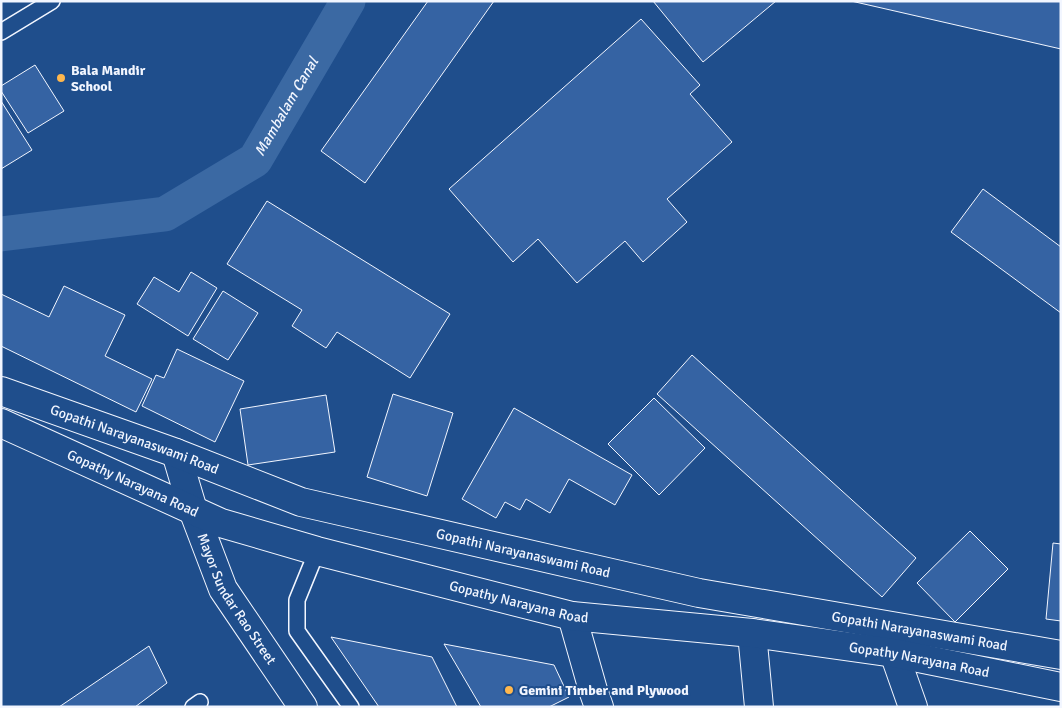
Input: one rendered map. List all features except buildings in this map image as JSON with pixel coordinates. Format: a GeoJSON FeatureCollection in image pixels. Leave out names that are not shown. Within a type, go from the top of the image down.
{"type":"FeatureCollection","features":[{"type":"Feature","properties":{"kind":"main road","name":"Gopathi Narayanaswami Road"},"geometry":{"type":"LineString","coordinates":[[1,391],[176,453],[301,502],[689,591],[1061,655]]}},
{"type":"Feature","properties":{"kind":"main road","name":"Gopathy Narayana Road"},"geometry":{"type":"LineString","coordinates":[[1,423],[221,522],[317,551],[572,616],[752,633],[894,653],[1061,687]]}},
{"type":"Feature","properties":{"kind":"main road","name":"Mayor Sundar Rao Street"},"geometry":{"type":"LineString","coordinates":[[176,453],[193,510],[222,589],[303,707]]}},
{"type":"Feature","properties":{"kind":"main road"},"geometry":{"type":"LineString","coordinates":[[572,616],[599,707]]}},
{"type":"Feature","properties":{"kind":"main road"},"geometry":{"type":"LineString","coordinates":[[752,633],[759,707]]}},
{"type":"Feature","properties":{"kind":"main road"},"geometry":{"type":"LineString","coordinates":[[894,653],[913,707]]}},
{"type":"Feature","properties":{"kind":"lane"},"geometry":{"type":"LineString","coordinates":[[1,32],[52,1]]}},
{"type":"Feature","properties":{"kind":"lane"},"geometry":{"type":"LineString","coordinates":[[317,551],[297,600],[297,631],[351,707]]}},
{"type":"Feature","properties":{"kind":"waterway","name":"Mambalam Canal"},"geometry":{"type":"LineString","coordinates":[[1,234],[165,214],[255,160],[348,1]]}},
{"type":"Feature","properties":{"kind":"place","name":"Bala Mandir School"},"geometry":{"type":"Point","coordinates":[61,78]}},
{"type":"Feature","properties":{"kind":"place","name":"Gemini Timber and Plywood"},"geometry":{"type":"Point","coordinates":[509,690]}}]}
